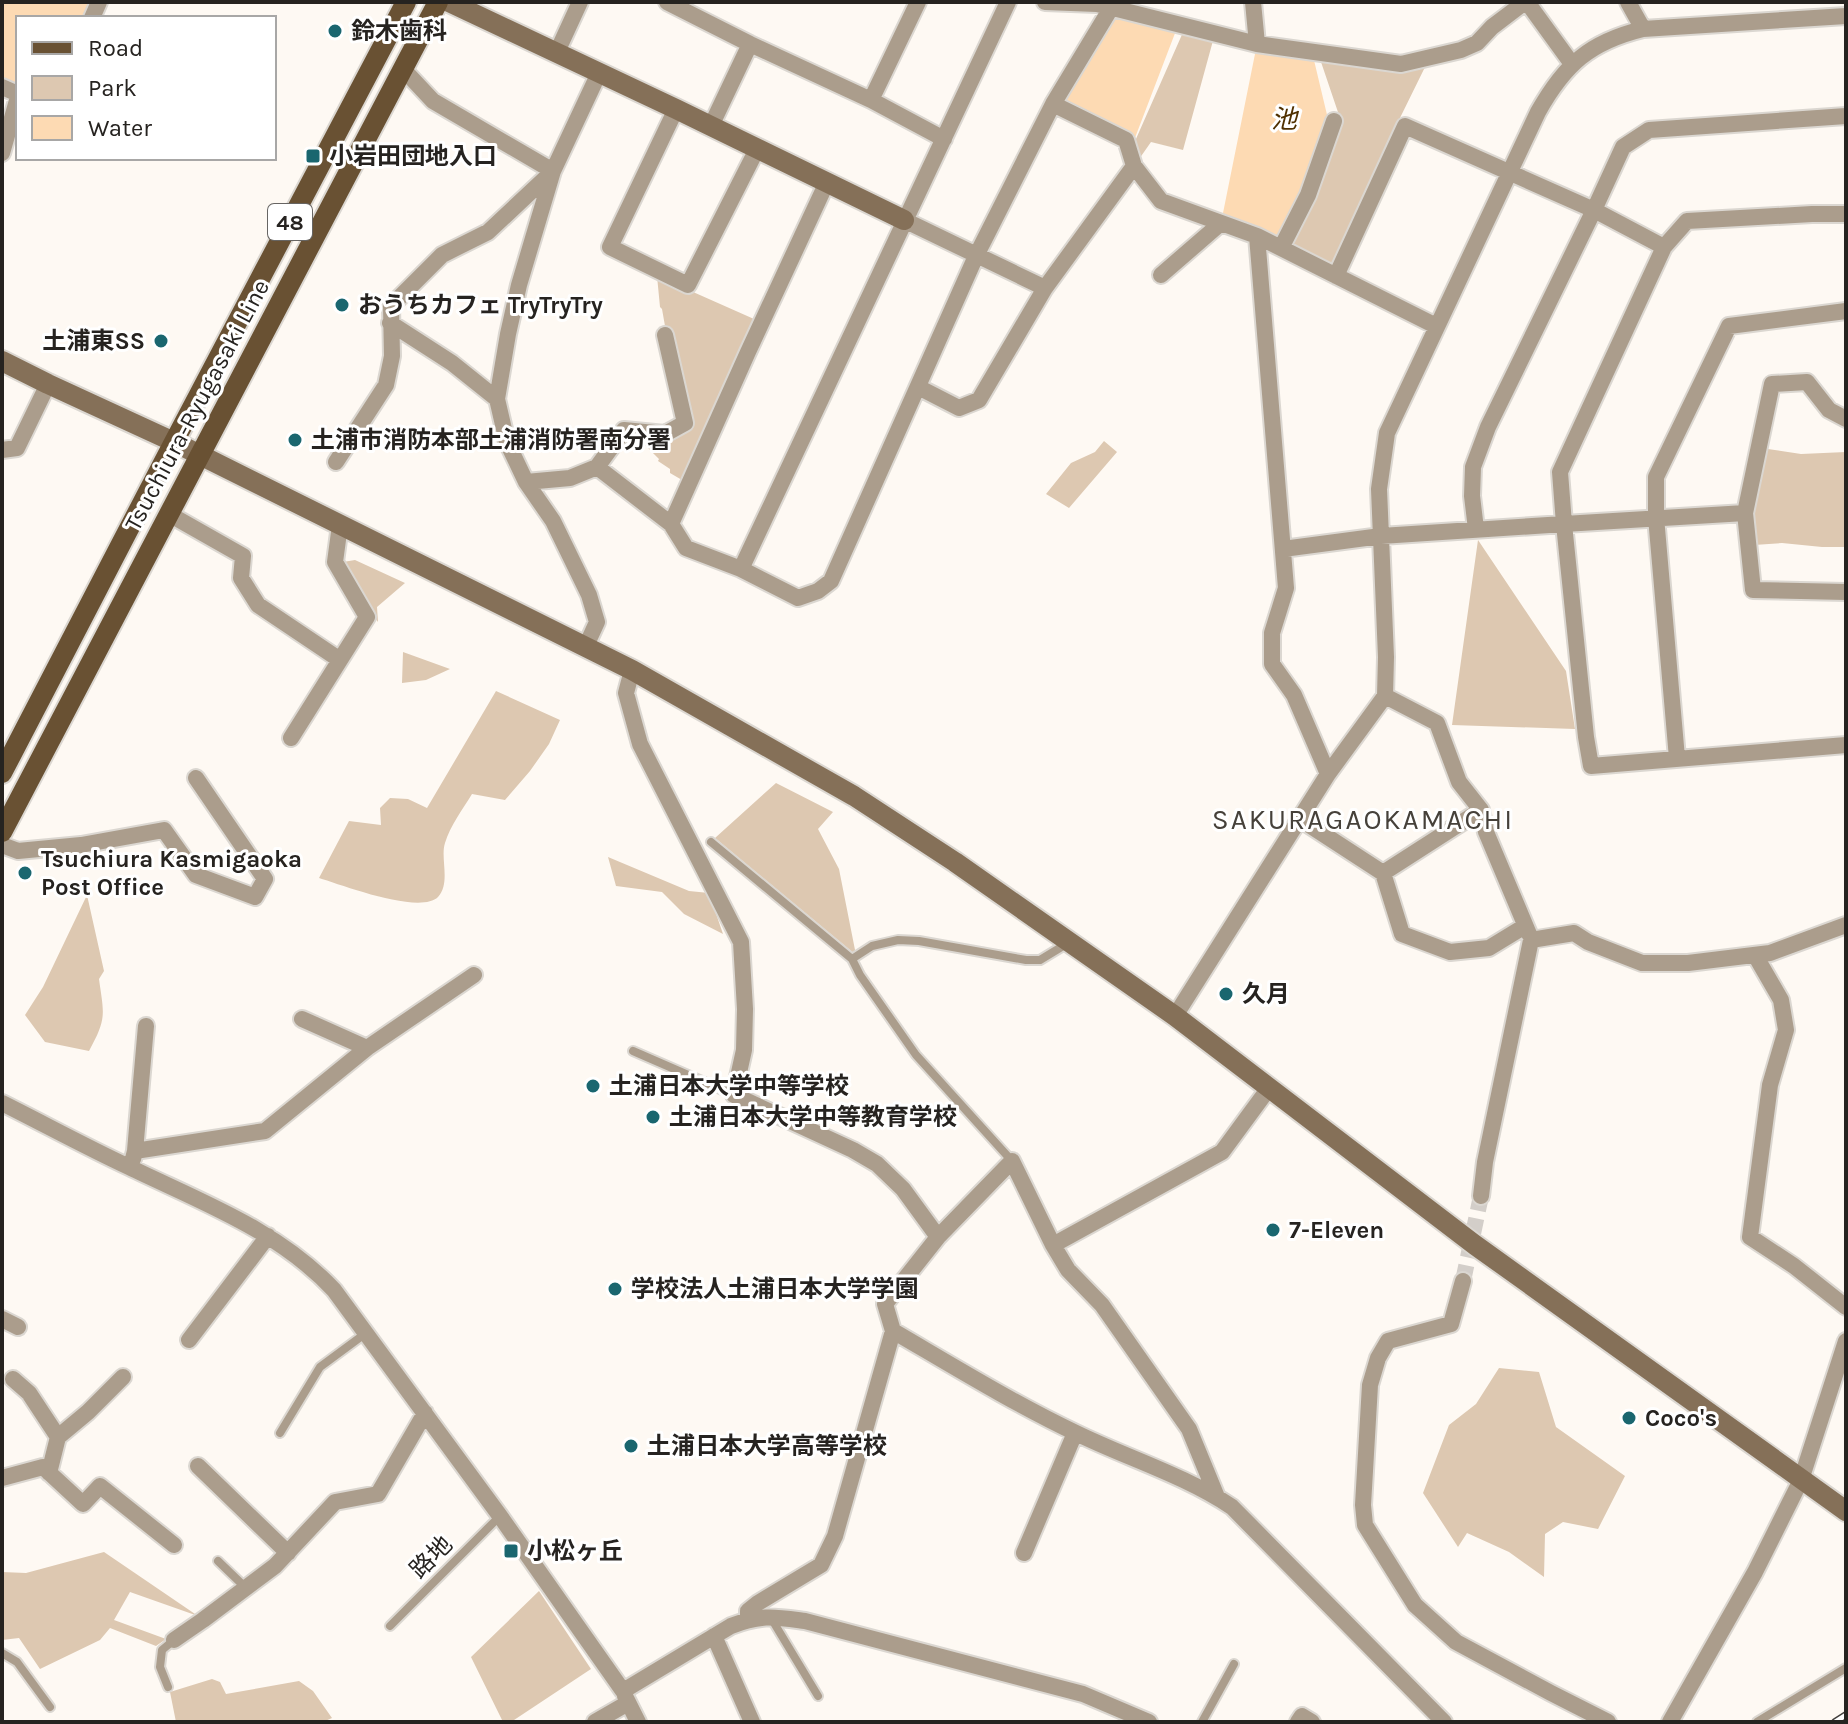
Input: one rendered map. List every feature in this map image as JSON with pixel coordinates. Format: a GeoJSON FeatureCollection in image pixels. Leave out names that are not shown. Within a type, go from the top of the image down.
{"type":"FeatureCollection","features":[{"type":"Feature","properties":{"kind":"main road","name":"Tsuchiura-Ryugasaki Line"},"geometry":{"type":"LineString","coordinates":[[2,773],[406,2]]}},
{"type":"Feature","properties":{"kind":"main road","name":"Tsuchiura-Ryugasaki Line"},"geometry":{"type":"LineString","coordinates":[[2,832],[438,2]]}},
{"type":"Feature","properties":{"kind":"street"},"geometry":{"type":"LineString","coordinates":[[449,2],[1045,288]]}},
{"type":"Feature","properties":{"kind":"street"},"geometry":{"type":"LineString","coordinates":[[557,52],[580,2]]}},
{"type":"Feature","properties":{"kind":"street"},"geometry":{"type":"LineString","coordinates":[[667,2],[871,100],[944,139]]}},
{"type":"Feature","properties":{"kind":"street"},"geometry":{"type":"LineString","coordinates":[[871,100],[918,2]]}},
{"type":"Feature","properties":{"kind":"street"},"geometry":{"type":"LineString","coordinates":[[741,569],[1008,2]]}},
{"type":"Feature","properties":{"kind":"street"},"geometry":{"type":"LineString","coordinates":[[1045,2],[1097,4],[1257,44],[1401,64],[1461,50],[1477,43],[1492,27],[1526,2],[1572,64]]}},
{"type":"Feature","properties":{"kind":"street"},"geometry":{"type":"LineString","coordinates":[[1253,2],[1257,44]]}},
{"type":"Feature","properties":{"kind":"street"},"geometry":{"type":"LineString","coordinates":[[1628,2],[1643,29]]}},
{"type":"Feature","properties":{"kind":"street"},"geometry":{"type":"LineString","coordinates":[[597,467],[671,524],[686,548],[741,569],[798,598],[818,591],[831,581],[976,256],[1053,104],[1111,8]]}},
{"type":"Feature","properties":{"kind":"street"},"geometry":{"type":"LineString","coordinates":[[1175,1016],[1328,774],[1385,696],[1379,489],[1387,433],[1552,87],[1572,64],[1594,47],[1643,29],[1846,16]]}},
{"type":"Feature","properties":{"kind":"street"},"geometry":{"type":"LineString","coordinates":[[711,126],[750,44]]}},
{"type":"Feature","properties":{"kind":"street"},"geometry":{"type":"LineString","coordinates":[[403,69],[433,101],[553,171]]}},
{"type":"Feature","properties":{"kind":"street"},"geometry":{"type":"LineString","coordinates":[[586,646],[597,622],[589,595],[553,521],[526,482],[507,442],[497,399],[519,285],[553,171],[599,73]]}},
{"type":"Feature","properties":{"kind":"street"},"geometry":{"type":"LineString","coordinates":[[2,153],[16,102]]}},
{"type":"Feature","properties":{"kind":"street"},"geometry":{"type":"LineString","coordinates":[[1053,104],[1126,140],[1134,166],[1161,201],[1257,236],[1436,326]]}},
{"type":"Feature","properties":{"kind":"street"},"geometry":{"type":"LineString","coordinates":[[676,109],[610,247],[688,285],[757,149]]}},
{"type":"Feature","properties":{"kind":"street"},"geometry":{"type":"LineString","coordinates":[[1476,529],[1472,496],[1473,467],[1488,427],[1623,147],[1649,130],[1846,116]]}},
{"type":"Feature","properties":{"kind":"street"},"geometry":{"type":"LineString","coordinates":[[1281,248],[1308,195],[1334,121]]}},
{"type":"Feature","properties":{"kind":"street"},"geometry":{"type":"LineString","coordinates":[[1336,276],[1405,126],[1594,210],[1664,247]]}},
{"type":"Feature","properties":{"kind":"street"},"geometry":{"type":"LineString","coordinates":[[918,387],[959,408],[979,400],[1045,288],[1134,166]]}},
{"type":"Feature","properties":{"kind":"street"},"geometry":{"type":"LineString","coordinates":[[336,462],[386,385],[392,356],[391,306],[442,255],[488,232],[553,171]]}},
{"type":"Feature","properties":{"kind":"street"},"geometry":{"type":"LineString","coordinates":[[671,524],[827,182]]}},
{"type":"Feature","properties":{"kind":"street"},"geometry":{"type":"LineString","coordinates":[[1846,214],[1687,221],[1664,247],[1560,472],[1591,766],[1846,745]]}},
{"type":"Feature","properties":{"kind":"street"},"geometry":{"type":"LineString","coordinates":[[1161,275],[1221,223]]}},
{"type":"Feature","properties":{"kind":"street"},"geometry":{"type":"LineString","coordinates":[[1257,236],[1286,588],[1272,633],[1272,664],[1294,695],[1328,774]]}},
{"type":"Feature","properties":{"kind":"street"},"geometry":{"type":"LineString","coordinates":[[1677,758],[1656,517],[1656,477],[1729,326],[1846,311]]}},
{"type":"Feature","properties":{"kind":"street"},"geometry":{"type":"LineString","coordinates":[[390,323],[452,363],[497,399]]}},
{"type":"Feature","properties":{"kind":"street"},"geometry":{"type":"LineString","coordinates":[[526,482],[570,478],[597,467],[624,430],[665,434],[685,423],[665,335]]}},
{"type":"Feature","properties":{"kind":"street"},"geometry":{"type":"LineString","coordinates":[[2,361],[174,442],[586,646],[742,730],[854,796],[955,862],[1175,1016],[1475,1245],[1846,1511]]}},
{"type":"Feature","properties":{"kind":"street"},"geometry":{"type":"LineString","coordinates":[[1846,419],[1829,410],[1807,382],[1772,384],[1745,513],[1753,590],[1846,592]]}},
{"type":"Feature","properties":{"kind":"street"},"geometry":{"type":"LineString","coordinates":[[2,450],[17,448],[48,384]]}},
{"type":"Feature","properties":{"kind":"street"},"geometry":{"type":"LineString","coordinates":[[1283,549],[1381,536],[1745,513]]}},
{"type":"Feature","properties":{"kind":"street"},"geometry":{"type":"LineString","coordinates":[[169,514],[243,556],[241,578],[258,605],[340,660]]}},
{"type":"Feature","properties":{"kind":"street"},"geometry":{"type":"LineString","coordinates":[[291,738],[367,617],[335,562],[340,525]]}},
{"type":"Feature","properties":{"kind":"street"},"geometry":{"type":"LineString","coordinates":[[632,670],[626,693],[640,744],[741,942],[744,1050],[734,1095],[877,1164],[903,1189],[938,1237]]}},
{"type":"Feature","properties":{"kind":"street"},"geometry":{"type":"LineString","coordinates":[[1385,696],[1437,723],[1459,782],[1481,810],[1486,832],[1528,933],[1481,1196]]}},
{"type":"Feature","properties":{"kind":"street"},"geometry":{"type":"LineString","coordinates":[[2,845],[18,851],[81,845],[164,830],[196,875],[255,897],[265,879],[196,778]]}},
{"type":"Feature","properties":{"kind":"street"},"geometry":{"type":"LineString","coordinates":[[1383,873],[1481,810]]}},
{"type":"Feature","properties":{"kind":"street"},"geometry":{"type":"LineString","coordinates":[[1300,819],[1383,873],[1402,934],[1450,952],[1489,948],[1528,933],[1574,933],[1588,942],[1642,963],[1688,963],[1770,953],[1846,925]]}},
{"type":"Feature","properties":{"kind":"street"},"geometry":{"type":"LineString","coordinates":[[1755,955],[1781,1000],[1786,1030],[1770,1085],[1750,1237],[1794,1266],[1846,1307]]}},
{"type":"Feature","properties":{"kind":"street"},"geometry":{"type":"LineString","coordinates":[[132,1160],[265,1131],[367,1048],[474,975]]}},
{"type":"Feature","properties":{"kind":"street"},"geometry":{"type":"LineString","coordinates":[[302,1019],[367,1048]]}},
{"type":"Feature","properties":{"kind":"street"},"geometry":{"type":"LineString","coordinates":[[132,1160],[146,1026]]}},
{"type":"Feature","properties":{"kind":"street"},"geometry":{"type":"LineString","coordinates":[[1053,1245],[1222,1152],[1269,1088]]}},
{"type":"Feature","properties":{"kind":"street"},"geometry":{"type":"LineString","coordinates":[[2,1103],[132,1160],[268,1236],[319,1274],[334,1290],[500,1516],[626,1697],[638,1722]]}},
{"type":"Feature","properties":{"kind":"street"},"geometry":{"type":"LineString","coordinates":[[748,1619],[748,1611],[758,1603],[821,1565],[835,1536],[893,1331],[885,1304],[938,1237],[1012,1161],[1068,1270],[1102,1305],[1189,1429],[1217,1497]]}},
{"type":"Feature","properties":{"kind":"street"},"geometry":{"type":"LineString","coordinates":[[189,1340],[268,1236]]}},
{"type":"Feature","properties":{"kind":"street"},"geometry":{"type":"LineString","coordinates":[[1463,1281],[1451,1324],[1388,1341],[1378,1358],[1370,1385],[1363,1505],[1365,1525],[1415,1605],[1456,1642],[1608,1722]]}},
{"type":"Feature","properties":{"kind":"street"},"geometry":{"type":"LineString","coordinates":[[893,1331],[1075,1433],[1196,1486],[1232,1507],[1444,1722]]}},
{"type":"Feature","properties":{"kind":"street"},"geometry":{"type":"LineString","coordinates":[[1670,1722],[1755,1572],[1801,1480],[1846,1341]]}},
{"type":"Feature","properties":{"kind":"street"},"geometry":{"type":"LineString","coordinates":[[49,1473],[58,1437],[123,1377]]}},
{"type":"Feature","properties":{"kind":"street"},"geometry":{"type":"LineString","coordinates":[[13,1379],[29,1393],[58,1437]]}},
{"type":"Feature","properties":{"kind":"street"},"geometry":{"type":"LineString","coordinates":[[174,1640],[275,1566],[335,1502],[378,1494],[425,1413]]}},
{"type":"Feature","properties":{"kind":"street"},"geometry":{"type":"LineString","coordinates":[[1024,1553],[1075,1433]]}},
{"type":"Feature","properties":{"kind":"street"},"geometry":{"type":"LineString","coordinates":[[198,1466],[288,1553]]}},
{"type":"Feature","properties":{"kind":"street"},"geometry":{"type":"LineString","coordinates":[[2,1478],[43,1467],[83,1504],[100,1486],[174,1545]]}},
{"type":"Feature","properties":{"kind":"street"},"geometry":{"type":"LineString","coordinates":[[595,1722],[714,1636],[748,1619],[770,1616],[805,1621],[1037,1680],[1083,1694],[1149,1722]]}},
{"type":"Feature","properties":{"kind":"street"},"geometry":{"type":"LineString","coordinates":[[714,1636],[752,1722]]}},
{"type":"Feature","properties":{"kind":"street"},"geometry":{"type":"LineString","coordinates":[[1298,1722],[1302,1716],[1312,1722]]}},
{"type":"Feature","properties":{"kind":"lane"},"geometry":{"type":"LineString","coordinates":[[711,842],[852,959],[916,1055],[1012,1161]]}},
{"type":"Feature","properties":{"kind":"lane"},"geometry":{"type":"LineString","coordinates":[[852,959],[872,946],[898,940],[1040,960],[1069,942]]}},
{"type":"Feature","properties":{"kind":"lane"},"geometry":{"type":"LineString","coordinates":[[633,1051],[734,1095]]}},
{"type":"Feature","properties":{"kind":"lane"},"geometry":{"type":"LineString","coordinates":[[280,1433],[320,1367],[366,1333]]}},
{"type":"Feature","properties":{"kind":"lane","name":"路地"},"geometry":{"type":"LineString","coordinates":[[390,1626],[500,1516]]}},
{"type":"Feature","properties":{"kind":"lane"},"geometry":{"type":"LineString","coordinates":[[218,1561],[246,1588]]}},
{"type":"Feature","properties":{"kind":"lane"},"geometry":{"type":"LineString","coordinates":[[770,1616],[818,1696]]}},
{"type":"Feature","properties":{"kind":"lane"},"geometry":{"type":"LineString","coordinates":[[168,1687],[160,1667],[162,1650],[174,1640]]}},
{"type":"Feature","properties":{"kind":"lane"},"geometry":{"type":"LineString","coordinates":[[2,1653],[17,1662],[50,1707]]}},
{"type":"Feature","properties":{"kind":"lane"},"geometry":{"type":"LineString","coordinates":[[1202,1722],[1234,1664]]}},
{"type":"Feature","properties":{"kind":"lane"},"geometry":{"type":"LineString","coordinates":[[1757,1722],[1846,1668]]}},
{"type":"Feature","properties":{"kind":"green space"},"geometry":{"type":"Polygon","coordinates":[[[1184,30],[1214,37],[1183,150],[1151,142],[1137,162],[1132,148],[1184,30]]]}},
{"type":"Feature","properties":{"kind":"green space"},"geometry":{"type":"Polygon","coordinates":[[[1320,59],[1427,63],[1334,270],[1288,247],[1315,198],[1342,124],[1320,59]]]}},
{"type":"Feature","properties":{"kind":"green space"},"geometry":{"type":"Polygon","coordinates":[[[657,276],[754,319],[682,480],[670,473],[670,469],[658,461],[645,445],[673,436],[692,423],[660,307],[657,276]]]}},
{"type":"Feature","properties":{"kind":"green space"},"geometry":{"type":"Polygon","coordinates":[[[1104,441],[1117,452],[1069,508],[1046,494],[1071,463],[1095,452],[1104,441]]]}},
{"type":"Feature","properties":{"kind":"green space"},"geometry":{"type":"Polygon","coordinates":[[[1761,448],[1801,454],[1846,452],[1846,547],[1782,543],[1754,545],[1750,510],[1761,448]]]}},
{"type":"Feature","properties":{"kind":"green space"},"geometry":{"type":"Polygon","coordinates":[[[1478,540],[1566,671],[1575,729],[1452,725],[1478,540]]]}},
{"type":"Feature","properties":{"kind":"green space"},"geometry":{"type":"Polygon","coordinates":[[[355,560],[405,583],[377,607],[378,622],[343,562],[355,560]]]}},
{"type":"Feature","properties":{"kind":"green space"},"geometry":{"type":"Polygon","coordinates":[[[403,652],[450,669],[426,680],[402,683],[403,652]]]}},
{"type":"Feature","properties":{"kind":"green space"},"geometry":{"type":"Polygon","coordinates":[[[496,691],[560,720],[549,744],[505,800],[472,794],[445,843],[445,878],[438,897],[429,902],[399,901],[319,878],[349,821],[381,825],[380,808],[390,798],[408,799],[427,808],[496,691]]]}},
{"type":"Feature","properties":{"kind":"green space"},"geometry":{"type":"Polygon","coordinates":[[[776,783],[833,812],[818,829],[839,869],[856,955],[715,838],[776,783]]]}},
{"type":"Feature","properties":{"kind":"green space"},"geometry":{"type":"Polygon","coordinates":[[[608,857],[689,891],[709,893],[723,934],[684,914],[662,892],[616,886],[608,857]]]}},
{"type":"Feature","properties":{"kind":"green space"},"geometry":{"type":"Polygon","coordinates":[[[87,895],[104,971],[99,979],[103,1009],[101,1023],[89,1051],[45,1042],[25,1015],[43,987],[87,895]]]}},
{"type":"Feature","properties":{"kind":"green space"},"geometry":{"type":"Polygon","coordinates":[[[1499,1368],[1539,1372],[1556,1427],[1625,1476],[1598,1529],[1563,1522],[1545,1534],[1544,1577],[1509,1552],[1467,1533],[1458,1547],[1423,1493],[1449,1425],[1476,1404],[1499,1368]]]}},
{"type":"Feature","properties":{"kind":"green space"},"geometry":{"type":"Polygon","coordinates":[[[104,1552],[198,1616],[130,1592],[114,1620],[166,1639],[156,1646],[110,1628],[100,1640],[40,1669],[19,1638],[2,1640],[2,1572],[26,1573],[104,1552]]]}},
{"type":"Feature","properties":{"kind":"green space"},"geometry":{"type":"Polygon","coordinates":[[[539,1591],[591,1669],[511,1722],[503,1722],[471,1657],[539,1591]]]}},
{"type":"Feature","properties":{"kind":"green space"},"geometry":{"type":"Polygon","coordinates":[[[212,1679],[220,1682],[226,1694],[299,1681],[313,1691],[332,1718],[323,1722],[176,1722],[170,1692],[212,1679]]]}},
{"type":"Feature","properties":{"kind":"water"},"geometry":{"type":"Polygon","coordinates":[[[2,2],[92,2],[86,16],[16,16],[16,87],[2,81],[2,2]]]}},
{"type":"Feature","properties":{"kind":"water"},"geometry":{"type":"Polygon","coordinates":[[[1114,13],[1177,28],[1133,143],[1060,102],[1114,13]]]}},
{"type":"Feature","properties":{"kind":"water","name":"池"},"geometry":{"type":"Polygon","coordinates":[[[1256,49],[1313,56],[1328,119],[1278,244],[1222,218],[1256,49]]]}},
{"type":"Feature","properties":{"kind":"tunnel"},"geometry":{"type":"LineString","coordinates":[[1463,1281],[1481,1196]]}},
{"type":"Feature","properties":{"kind":"railway"},"geometry":{"type":"LineString","coordinates":[[1835,1722],[1846,1715]]}},
{"type":"Feature","properties":{"kind":"place","name":"鈴木歯科"},"geometry":{"type":"Point","coordinates":[335,31]}},
{"type":"Feature","properties":{"kind":"place","name":"小岩田団地入口"},"geometry":{"type":"Point","coordinates":[313,156]}},
{"type":"Feature","properties":{"kind":"place","name":"おうちカフェ TryTryTry"},"geometry":{"type":"Point","coordinates":[342,305]}},
{"type":"Feature","properties":{"kind":"place","name":"土浦東SS"},"geometry":{"type":"Point","coordinates":[161,341]}},
{"type":"Feature","properties":{"kind":"place","name":"土浦市消防本部土浦消防署南分署"},"geometry":{"type":"Point","coordinates":[295,440]}},
{"type":"Feature","properties":{"kind":"place","name":"Tsuchiura Kasmigaoka Post Office"},"geometry":{"type":"Point","coordinates":[25,873]}},
{"type":"Feature","properties":{"kind":"place","name":"久月"},"geometry":{"type":"Point","coordinates":[1226,994]}},
{"type":"Feature","properties":{"kind":"place","name":"土浦日本大学中等学校"},"geometry":{"type":"Point","coordinates":[593,1086]}},
{"type":"Feature","properties":{"kind":"place","name":"土浦日本大学中等教育学校"},"geometry":{"type":"Point","coordinates":[653,1117]}},
{"type":"Feature","properties":{"kind":"place","name":"7-Eleven"},"geometry":{"type":"Point","coordinates":[1273,1230]}},
{"type":"Feature","properties":{"kind":"place","name":"学校法人土浦日本大学学園"},"geometry":{"type":"Point","coordinates":[615,1289]}},
{"type":"Feature","properties":{"kind":"place","name":"Coco's"},"geometry":{"type":"Point","coordinates":[1629,1418]}},
{"type":"Feature","properties":{"kind":"place","name":"土浦日本大学高等学校"},"geometry":{"type":"Point","coordinates":[631,1446]}},
{"type":"Feature","properties":{"kind":"place","name":"小松ヶ丘"},"geometry":{"type":"Point","coordinates":[511,1551]}},
{"type":"Feature","properties":{"kind":"district","name":"SAKURAGAOKAMACHI"},"geometry":{"type":"Point","coordinates":[1363,819]}}]}
